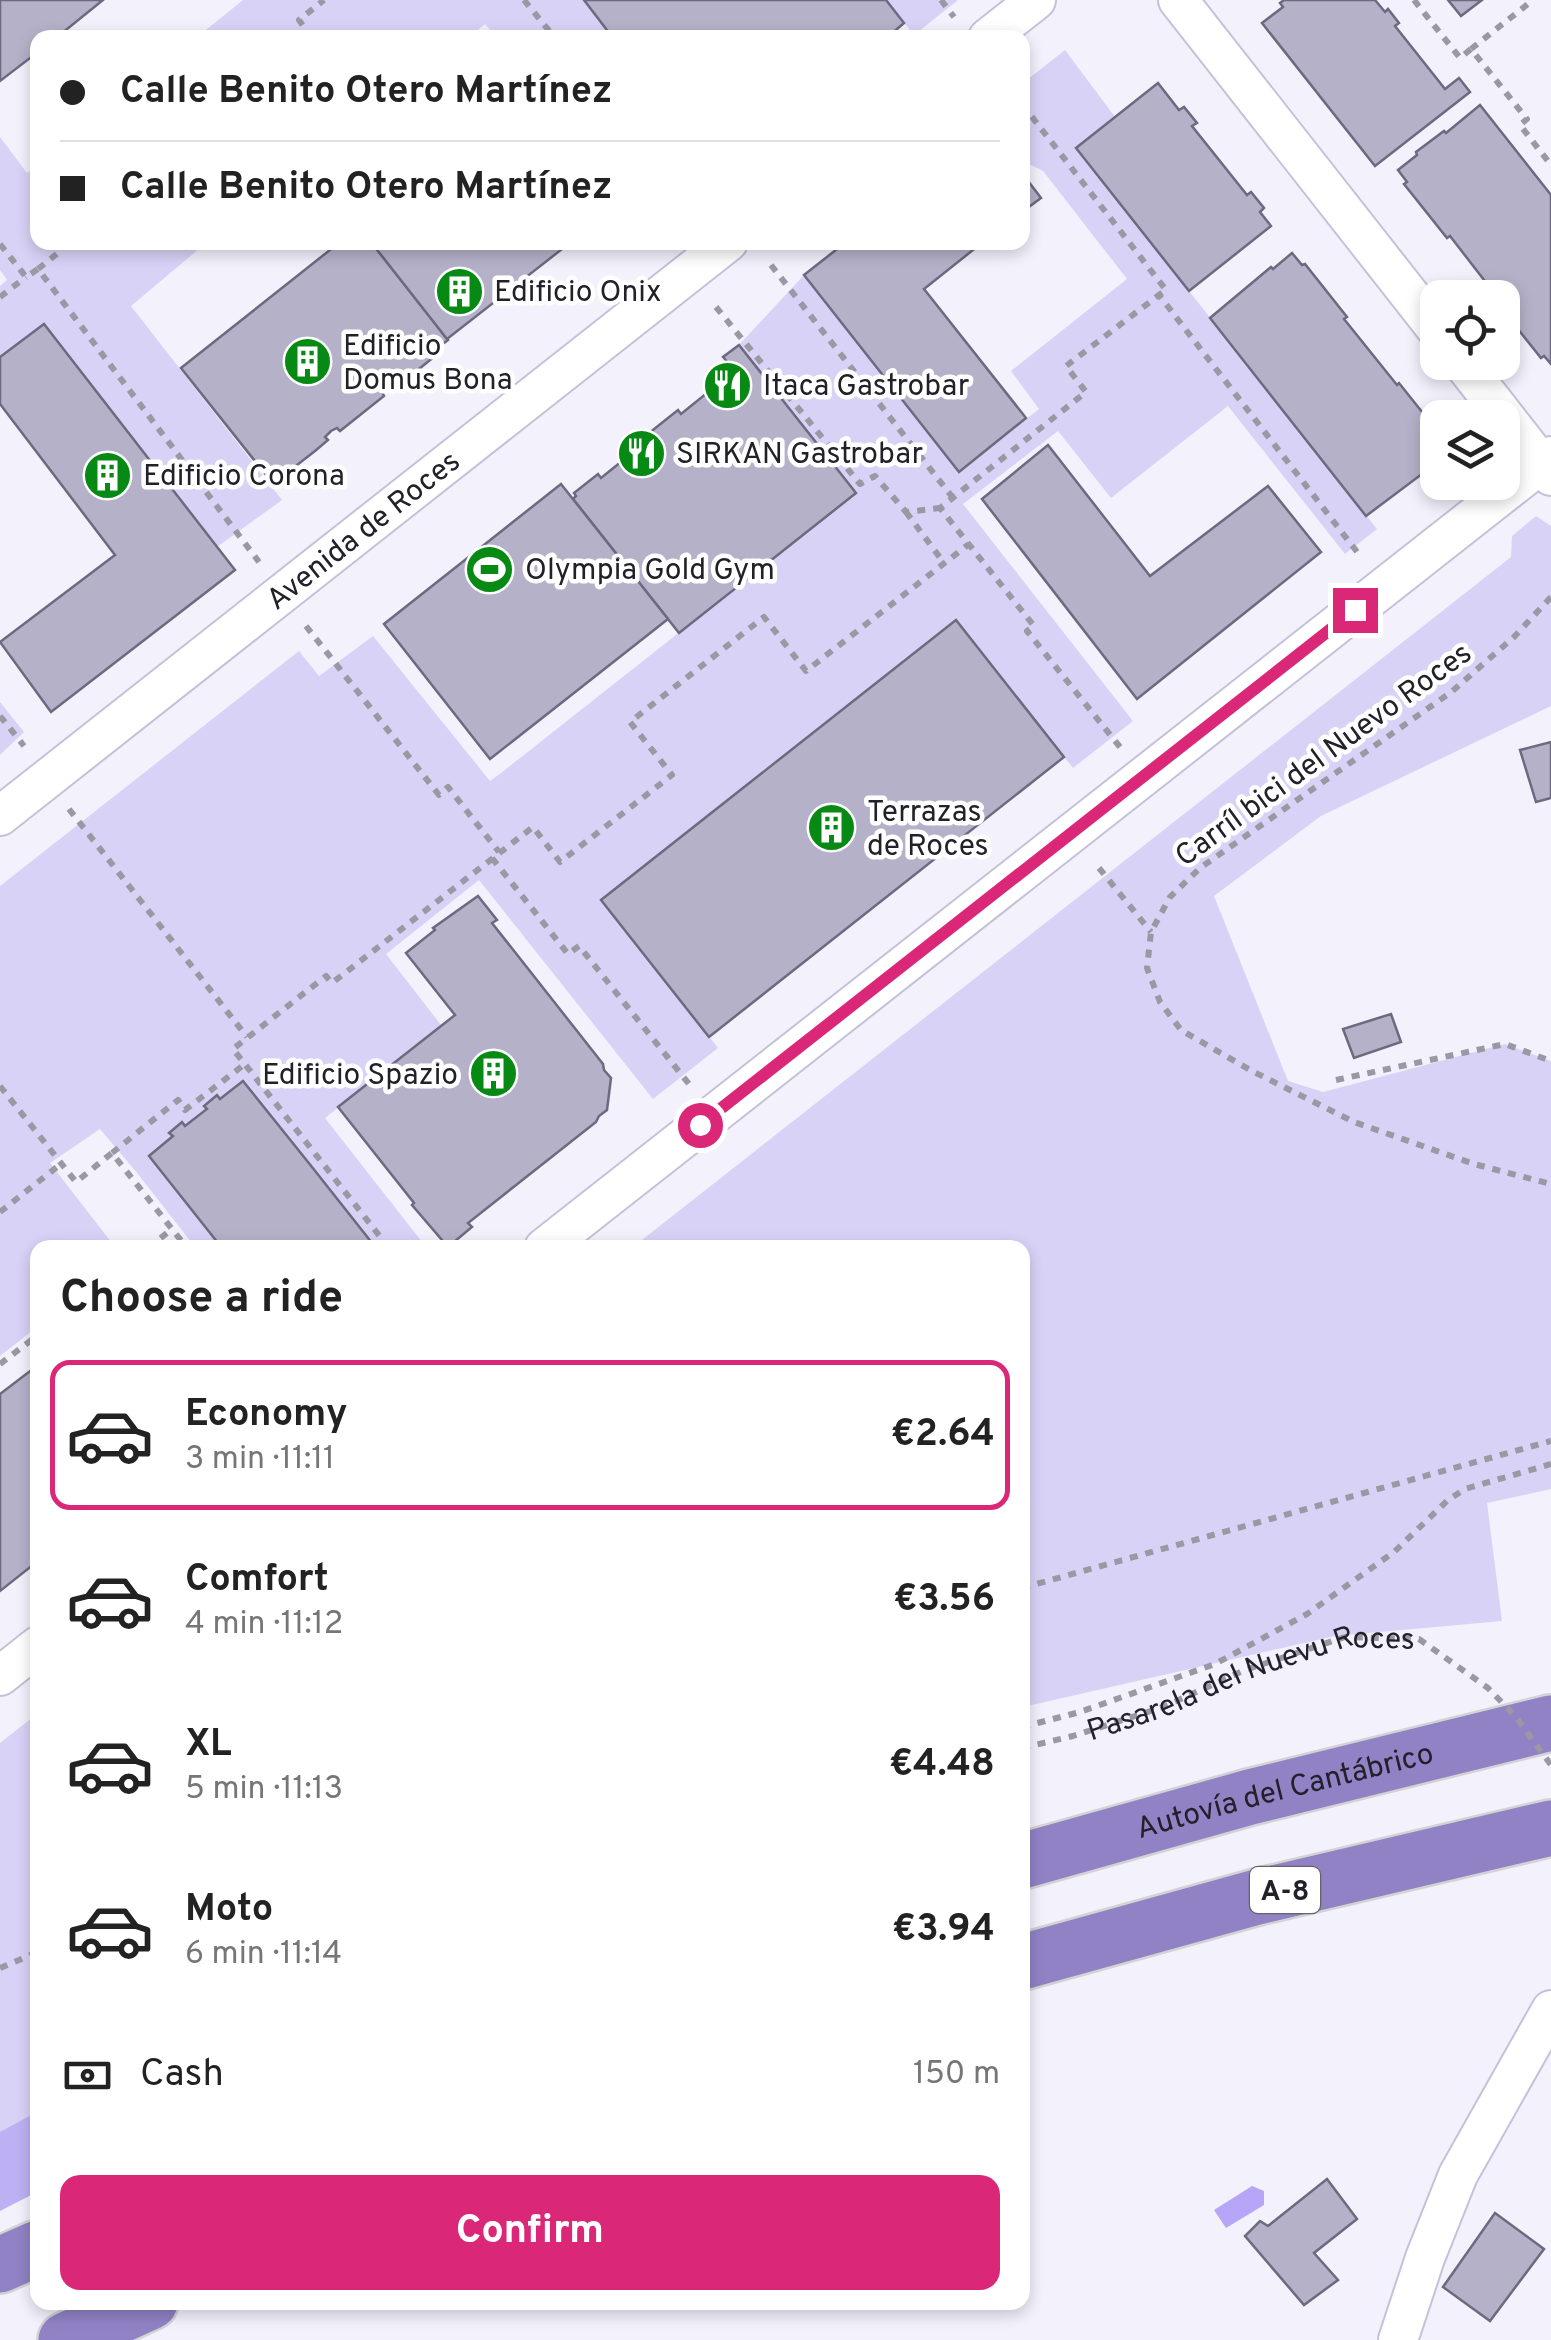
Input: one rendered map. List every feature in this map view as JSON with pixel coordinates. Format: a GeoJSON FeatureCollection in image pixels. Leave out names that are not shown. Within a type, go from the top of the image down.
{"type":"FeatureCollection","features":[{"type":"Feature","properties":{"kind":"highway","name":"Autovía del Cantábrico"},"geometry":{"type":"LineString","coordinates":[[1030,1859],[1250,1797],[1551,1723]]}},
{"type":"Feature","properties":{"kind":"highway","name":"A-8"},"geometry":{"type":"LineString","coordinates":[[1030,1960],[1257,1897],[1551,1828]]}},
{"type":"Feature","properties":{"kind":"highway"},"geometry":{"type":"LineString","coordinates":[[0,2266],[30,2252]]}},
{"type":"Feature","properties":{"kind":"highway"},"geometry":{"type":"LineString","coordinates":[[66,2340],[132,2310]]}},
{"type":"Feature","properties":{"kind":"street"},"geometry":{"type":"LineString","coordinates":[[998,30],[1036,0]]}},
{"type":"Feature","properties":{"kind":"street"},"geometry":{"type":"LineString","coordinates":[[1178,0],[1420,308]]}},
{"type":"Feature","properties":{"kind":"street","name":"Avenida de Roces"},"geometry":{"type":"LineString","coordinates":[[0,816],[718,250]]}},
{"type":"Feature","properties":{"kind":"street"},"geometry":{"type":"LineString","coordinates":[[554,1240],[1548,465],[1477,380]]}},
{"type":"Feature","properties":{"kind":"street"},"geometry":{"type":"LineString","coordinates":[[0,1676],[30,1652]]}},
{"type":"Feature","properties":{"kind":"street"},"geometry":{"type":"LineString","coordinates":[[1398,2340],[1458,2175],[1551,2010]]}},
{"type":"Feature","properties":{"kind":"path"},"geometry":{"type":"LineString","coordinates":[[306,30],[298,20],[324,0]]}},
{"type":"Feature","properties":{"kind":"path"},"geometry":{"type":"LineString","coordinates":[[524,0],[548,30]]}},
{"type":"Feature","properties":{"kind":"path"},"geometry":{"type":"LineString","coordinates":[[941,0],[954,16]]}},
{"type":"Feature","properties":{"kind":"path"},"geometry":{"type":"LineString","coordinates":[[1414,0],[1460,58],[1533,0]]}},
{"type":"Feature","properties":{"kind":"path"},"geometry":{"type":"LineString","coordinates":[[1472,49],[1527,120],[1520,125],[1551,165]]}},
{"type":"Feature","properties":{"kind":"path"},"geometry":{"type":"LineString","coordinates":[[906,512],[940,508],[1086,392],[1066,366],[1166,290],[1030,114]]}},
{"type":"Feature","properties":{"kind":"path"},"geometry":{"type":"LineString","coordinates":[[0,244],[26,277]]}},
{"type":"Feature","properties":{"kind":"path"},"geometry":{"type":"LineString","coordinates":[[0,297],[58,253],[56,250]]}},
{"type":"Feature","properties":{"kind":"path"},"geometry":{"type":"LineString","coordinates":[[771,264],[953,498]]}},
{"type":"Feature","properties":{"kind":"path"},"geometry":{"type":"LineString","coordinates":[[38,269],[259,562]]}},
{"type":"Feature","properties":{"kind":"path"},"geometry":{"type":"LineString","coordinates":[[1160,295],[1362,558]]}},
{"type":"Feature","properties":{"kind":"path"},"geometry":{"type":"LineString","coordinates":[[716,307],[860,484],[875,476],[944,563]]}},
{"type":"Feature","properties":{"kind":"path"},"geometry":{"type":"LineString","coordinates":[[940,508],[1034,626],[1027,631],[1120,747]]}},
{"type":"Feature","properties":{"kind":"path"},"geometry":{"type":"LineString","coordinates":[[384,1240],[233,1048],[326,976],[332,983],[533,826],[560,862],[672,775],[630,722],[764,617],[806,671],[968,544]]}},
{"type":"Feature","properties":{"kind":"path","name":"Carríl bici del Nuevo Roces"},"geometry":{"type":"LineString","coordinates":[[1151,932],[1170,897],[1200,868],[1450,693],[1514,638],[1551,597]]}},
{"type":"Feature","properties":{"kind":"path"},"geometry":{"type":"LineString","coordinates":[[306,626],[439,794],[448,788],[568,954],[579,946],[689,1084]]}},
{"type":"Feature","properties":{"kind":"path"},"geometry":{"type":"LineString","coordinates":[[0,716],[24,746]]}},
{"type":"Feature","properties":{"kind":"path"},"geometry":{"type":"LineString","coordinates":[[70,809],[247,1038]]}},
{"type":"Feature","properties":{"kind":"path"},"geometry":{"type":"LineString","coordinates":[[1098,868],[1151,932],[1146,968],[1160,1002],[1181,1030],[1354,1122],[1474,1164],[1551,1184]]}},
{"type":"Feature","properties":{"kind":"path"},"geometry":{"type":"LineString","coordinates":[[1336,1080],[1505,1044],[1551,1060]]}},
{"type":"Feature","properties":{"kind":"path"},"geometry":{"type":"LineString","coordinates":[[0,1086],[76,1182],[178,1100],[186,1110],[245,1064]]}},
{"type":"Feature","properties":{"kind":"path"},"geometry":{"type":"LineString","coordinates":[[112,1153],[181,1240]]}},
{"type":"Feature","properties":{"kind":"path"},"geometry":{"type":"LineString","coordinates":[[0,1212],[62,1163]]}},
{"type":"Feature","properties":{"kind":"path"},"geometry":{"type":"LineString","coordinates":[[158,1240],[172,1228]]}},
{"type":"Feature","properties":{"kind":"path"},"geometry":{"type":"LineString","coordinates":[[0,1364],[30,1341]]}},
{"type":"Feature","properties":{"kind":"path"},"geometry":{"type":"LineString","coordinates":[[1030,1586],[1551,1442]]}},
{"type":"Feature","properties":{"kind":"path","name":"Pasarela del Nuevu Roces"},"geometry":{"type":"LineString","coordinates":[[1030,1725],[1080,1712],[1215,1664],[1308,1614],[1394,1552],[1448,1500],[1466,1489],[1551,1464]]}},
{"type":"Feature","properties":{"kind":"path","name":"Pasarela del Nuevu Roces"},"geometry":{"type":"LineString","coordinates":[[1030,1746],[1163,1707],[1245,1670],[1345,1636],[1419,1638],[1488,1688],[1516,1717],[1551,1764]]}},
{"type":"Feature","properties":{"kind":"path"},"geometry":{"type":"LineString","coordinates":[[0,1968],[30,1955]]}},
{"type":"Feature","properties":{"kind":"shaded area"},"geometry":{"type":"Polygon","coordinates":[[[243,0],[587,0],[611,30],[490,30],[485,24],[478,30],[206,30],[243,0]]]}},
{"type":"Feature","properties":{"kind":"shaded area"},"geometry":{"type":"Polygon","coordinates":[[[886,0],[958,0],[920,30],[910,30],[886,0]]]}},
{"type":"Feature","properties":{"kind":"shaded area"},"geometry":{"type":"Polygon","coordinates":[[[1065,50],[1115,117],[1076,148],[1377,529],[1345,554],[1228,406],[1111,498],[1058,431],[963,504],[1133,721],[1073,768],[955,621],[601,899],[718,1048],[653,1099],[479,880],[386,954],[441,1025],[325,1118],[421,1240],[369,1240],[243,1081],[149,1156],[216,1240],[190,1240],[100,1129],[50,1163],[110,1240],[30,1240],[30,1332],[0,1356],[0,886],[299,651],[319,676],[373,636],[490,781],[501,773],[856,493],[739,345],[804,275],[959,472],[1039,409],[1011,371],[1127,279],[1043,171],[1030,164],[1030,78],[1065,50]]]}},
{"type":"Feature","properties":{"kind":"shaded area"},"geometry":{"type":"Polygon","coordinates":[[[0,137],[27,173],[30,171],[30,250],[198,250],[131,306],[282,500],[217,547],[44,325],[0,357],[0,286],[7,280],[0,270],[0,137]]]}},
{"type":"Feature","properties":{"kind":"shaded area"},"geometry":{"type":"Polygon","coordinates":[[[1536,516],[1551,526],[1551,706],[1321,816],[1214,896],[1288,1081],[1323,1092],[1505,1044],[1551,1061],[1551,1489],[1487,1503],[1502,1621],[1335,1636],[1030,1705],[1030,1240],[642,1240],[1511,557],[1512,536],[1536,516]]]}},
{"type":"Feature","properties":{"kind":"shaded area"},"geometry":{"type":"Polygon","coordinates":[[[0,702],[24,732],[0,755],[0,702]]]}},
{"type":"Feature","properties":{"kind":"shaded area"},"geometry":{"type":"Polygon","coordinates":[[[30,1719],[30,2130],[0,2146],[0,1743],[30,1719]]]}},
{"type":"Feature","properties":{"kind":"shaded area"},"geometry":{"type":"Polygon","coordinates":[[[30,2116],[30,2196],[0,2211],[0,2132],[30,2116]]]}},
{"type":"Feature","properties":{"kind":"shaded area"},"geometry":{"type":"Polygon","coordinates":[[[1252,2186],[1264,2191],[1264,2205],[1226,2228],[1214,2210],[1252,2186]]]}},
{"type":"Feature","properties":{"kind":"building"},"geometry":{"type":"Polygon","coordinates":[[[0,0],[103,0],[66,30],[30,30],[30,58],[0,81],[0,0]]]}},
{"type":"Feature","properties":{"kind":"building"},"geometry":{"type":"Polygon","coordinates":[[[584,0],[886,0],[904,23],[896,30],[607,30],[584,0]]]}},
{"type":"Feature","properties":{"kind":"building"},"geometry":{"type":"Polygon","coordinates":[[[1375,0],[1385,12],[1388,9],[1399,23],[1395,26],[1445,89],[1459,78],[1470,92],[1375,166],[1262,23],[1283,7],[1280,3],[1375,0]]]}},
{"type":"Feature","properties":{"kind":"building"},"geometry":{"type":"Polygon","coordinates":[[[1448,0],[1482,0],[1461,16],[1448,0]]]}},
{"type":"Feature","properties":{"kind":"building"},"geometry":{"type":"Polygon","coordinates":[[[1158,83],[1179,110],[1184,107],[1197,123],[1192,126],[1247,195],[1251,192],[1264,208],[1260,212],[1271,226],[1189,291],[1076,148],[1158,83]]]}},
{"type":"Feature","properties":{"kind":"building"},"geometry":{"type":"Polygon","coordinates":[[[1480,105],[1551,195],[1551,364],[1544,356],[1541,358],[1520,332],[1520,280],[1484,280],[1404,184],[1407,182],[1398,170],[1416,152],[1480,105]]]}},
{"type":"Feature","properties":{"kind":"building"},"geometry":{"type":"Polygon","coordinates":[[[1030,184],[1041,198],[1030,206],[1030,184]]]}},
{"type":"Feature","properties":{"kind":"building","name":"Edificio Domus Bona"},"geometry":{"type":"Polygon","coordinates":[[[330,250],[377,250],[448,340],[403,382],[397,386],[394,382],[382,392],[384,396],[340,431],[331,431],[325,437],[328,440],[315,451],[288,472],[285,468],[270,480],[181,368],[330,250]]]}},
{"type":"Feature","properties":{"kind":"building","name":"Edificio Onix"},"geometry":{"type":"Polygon","coordinates":[[[377,250],[561,250],[447,339],[377,250]]]}},
{"type":"Feature","properties":{"kind":"building"},"geometry":{"type":"Polygon","coordinates":[[[836,250],[973,250],[924,289],[1026,418],[959,472],[804,275],[836,250]]]}},
{"type":"Feature","properties":{"kind":"building"},"geometry":{"type":"Polygon","coordinates":[[[1292,253],[1305,264],[1347,317],[1344,319],[1420,409],[1420,476],[1366,516],[1210,318],[1292,253]]]}},
{"type":"Feature","properties":{"kind":"building","name":"Edificio Corona"},"geometry":{"type":"Polygon","coordinates":[[[44,324],[235,570],[51,712],[0,642],[115,555],[0,404],[0,357],[44,324]]]}},
{"type":"Feature","properties":{"kind":"building"},"geometry":{"type":"Polygon","coordinates":[[[739,345],[856,493],[679,633],[573,499],[574,493],[598,474],[601,478],[627,457],[624,453],[678,410],[681,414],[707,393],[705,390],[733,368],[723,357],[739,345]]]}},
{"type":"Feature","properties":{"kind":"building"},"geometry":{"type":"Polygon","coordinates":[[[1048,445],[1150,576],[1268,486],[1321,552],[1137,699],[982,499],[1048,445]]]}},
{"type":"Feature","properties":{"kind":"building"},"geometry":{"type":"Polygon","coordinates":[[[561,484],[668,619],[490,759],[384,624],[561,484]]]}},
{"type":"Feature","properties":{"kind":"building","name":"Terrazas de Roces"},"geometry":{"type":"Polygon","coordinates":[[[956,620],[1064,757],[709,1037],[601,900],[956,620]]]}},
{"type":"Feature","properties":{"kind":"building"},"geometry":{"type":"Polygon","coordinates":[[[1551,742],[1551,798],[1536,802],[1520,750],[1551,742]]]}},
{"type":"Feature","properties":{"kind":"building","name":"Edificio Spazio"},"geometry":{"type":"Polygon","coordinates":[[[478,896],[497,920],[492,923],[611,1078],[607,1110],[596,1122],[468,1223],[472,1227],[456,1240],[442,1240],[338,1107],[455,1015],[406,953],[478,896]]]}},
{"type":"Feature","properties":{"kind":"building"},"geometry":{"type":"Polygon","coordinates":[[[1391,1014],[1401,1042],[1354,1058],[1343,1029],[1391,1014]]]}},
{"type":"Feature","properties":{"kind":"building"},"geometry":{"type":"Polygon","coordinates":[[[243,1081],[370,1240],[216,1240],[149,1156],[173,1136],[169,1133],[182,1122],[185,1126],[207,1109],[204,1106],[217,1095],[220,1099],[243,1081]]]}},
{"type":"Feature","properties":{"kind":"building"},"geometry":{"type":"Polygon","coordinates":[[[30,1371],[30,1567],[0,1591],[0,1394],[30,1371]]]}},
{"type":"Feature","properties":{"kind":"building"},"geometry":{"type":"Polygon","coordinates":[[[1327,2179],[1357,2219],[1314,2253],[1338,2280],[1304,2305],[1245,2236],[1260,2221],[1268,2226],[1327,2179]]]}},
{"type":"Feature","properties":{"kind":"building"},"geometry":{"type":"Polygon","coordinates":[[[1495,2213],[1544,2249],[1490,2321],[1443,2287],[1495,2213]]]}},
{"type":"Feature","properties":{"kind":"place","name":"Edificio Onix"},"geometry":{"type":"Point","coordinates":[459,291]}},
{"type":"Feature","properties":{"kind":"place","name":"Edificio Domus Bona"},"geometry":{"type":"Point","coordinates":[308,362]}},
{"type":"Feature","properties":{"kind":"place","name":"Itaca Gastrobar"},"geometry":{"type":"Point","coordinates":[728,385]}},
{"type":"Feature","properties":{"kind":"place","name":"SIRKAN Gastrobar"},"geometry":{"type":"Point","coordinates":[641,453]}},
{"type":"Feature","properties":{"kind":"place","name":"Edificio Corona"},"geometry":{"type":"Point","coordinates":[108,475]}},
{"type":"Feature","properties":{"kind":"place","name":"Olympia Gold Gym"},"geometry":{"type":"Point","coordinates":[490,569]}},
{"type":"Feature","properties":{"kind":"place","name":"Terrazas de Roces"},"geometry":{"type":"Point","coordinates":[832,828]}},
{"type":"Feature","properties":{"kind":"place","name":"Edificio Spazio"},"geometry":{"type":"Point","coordinates":[493,1074]}},
{"type":"Feature","properties":{"kind":"route"},"geometry":{"type":"LineString","coordinates":[[700,1125],[1355,610]]}}]}
